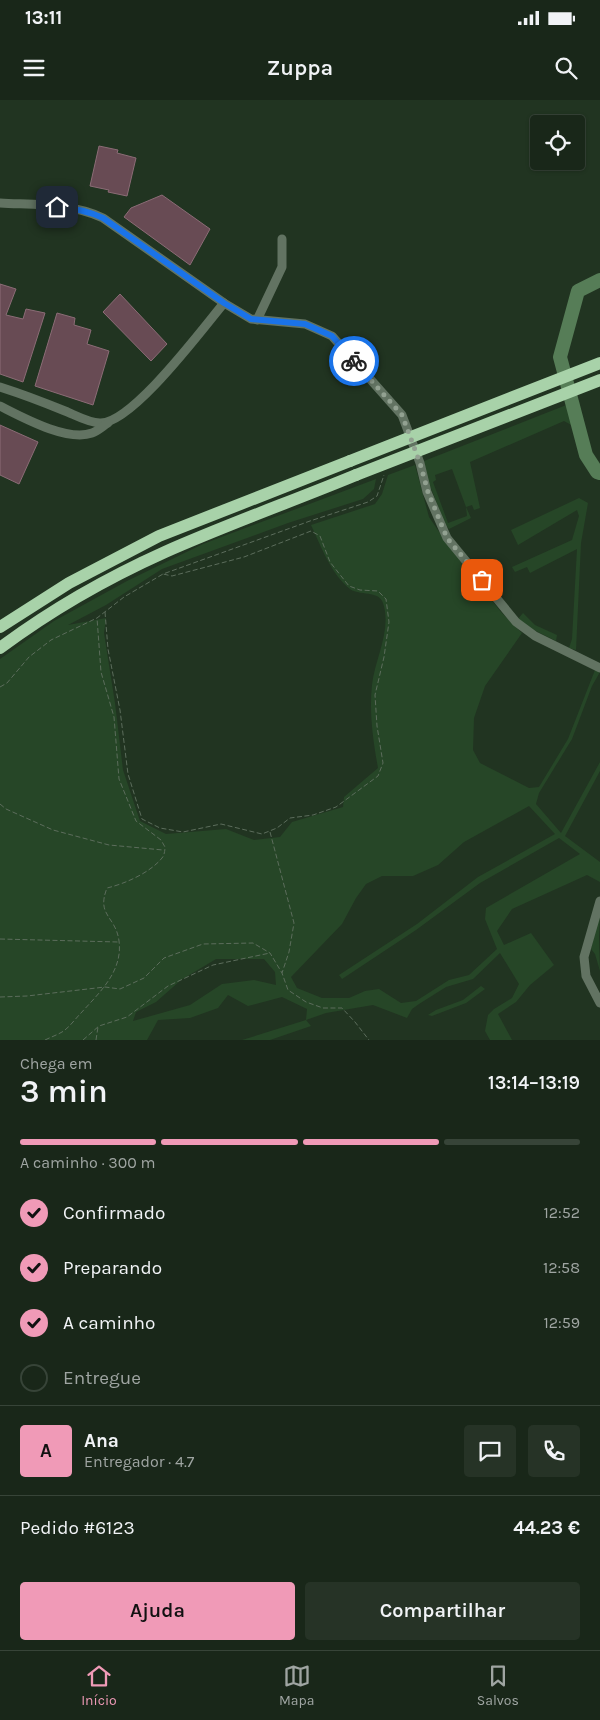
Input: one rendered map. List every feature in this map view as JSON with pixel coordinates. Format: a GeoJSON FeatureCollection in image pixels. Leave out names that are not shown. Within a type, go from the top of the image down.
{"type":"FeatureCollection","features":[{"type":"Feature","properties":{"kind":"highway"},"geometry":{"type":"LineString","coordinates":[[0,627],[69,583],[150,540],[194,521],[600,363]]}},
{"type":"Feature","properties":{"kind":"highway"},"geometry":{"type":"LineString","coordinates":[[0,648],[80,596],[141,564],[224,527],[600,380]]}},
{"type":"Feature","properties":{"kind":"street"},"geometry":{"type":"LineString","coordinates":[[0,203],[76,209],[90,212],[103,218],[224,303],[251,319],[305,324],[332,336],[402,415],[420,463],[428,492],[447,538],[516,622],[535,636],[600,668]]}},
{"type":"Feature","properties":{"kind":"street"},"geometry":{"type":"LineString","coordinates":[[257,320],[282,267],[282,239]]}},
{"type":"Feature","properties":{"kind":"street"},"geometry":{"type":"LineString","coordinates":[[0,406],[28,420],[66,433],[78,435],[93,433],[127,411],[163,377],[224,303]]}},
{"type":"Feature","properties":{"kind":"street"},"geometry":{"type":"LineString","coordinates":[[0,387],[95,423],[108,423]]}},
{"type":"Feature","properties":{"kind":"street"},"geometry":{"type":"LineString","coordinates":[[600,901],[584,957],[586,976],[600,1003]]}},
{"type":"Feature","properties":{"kind":"path"},"geometry":{"type":"LineString","coordinates":[[0,687],[7,683],[29,657],[50,640],[97,618],[124,597],[163,574],[368,502],[377,496],[386,471]]}},
{"type":"Feature","properties":{"kind":"path"},"geometry":{"type":"LineString","coordinates":[[105,612],[108,649],[120,710],[128,774],[142,819],[160,828],[183,832],[220,824],[262,834],[277,828],[290,818],[313,815],[336,807],[378,776],[383,763],[377,726],[375,695],[384,658],[389,622],[386,599],[378,591],[360,590],[349,586],[330,562],[320,536],[311,531],[244,557],[172,576],[163,574]]}},
{"type":"Feature","properties":{"kind":"path"},"geometry":{"type":"LineString","coordinates":[[45,1040],[64,1032],[105,987],[117,966],[119,942],[116,927],[104,912],[103,898],[107,888],[121,885],[143,873],[163,858],[166,847],[161,840],[136,821],[119,779],[114,717],[102,672],[97,618]]}},
{"type":"Feature","properties":{"kind":"path"},"geometry":{"type":"LineString","coordinates":[[0,804],[6,809],[53,830],[110,845],[165,851]]}},
{"type":"Feature","properties":{"kind":"path"},"geometry":{"type":"LineString","coordinates":[[270,831],[294,923],[289,952],[282,973]]}},
{"type":"Feature","properties":{"kind":"path"},"geometry":{"type":"LineString","coordinates":[[0,939],[119,942]]}},
{"type":"Feature","properties":{"kind":"path"},"geometry":{"type":"LineString","coordinates":[[0,997],[27,996],[105,987],[120,989],[144,978],[164,958],[203,944],[253,943],[270,953],[282,973],[288,990],[306,1002],[323,1008],[342,1008],[369,1040]]}},
{"type":"Feature","properties":{"kind":"path"},"geometry":{"type":"LineString","coordinates":[[83,1040],[99,1026],[127,1017],[168,986],[213,965],[270,953]]}},
{"type":"Feature","properties":{"kind":"path"},"geometry":{"type":"LineString","coordinates":[[96,1040],[99,1026]]}},
{"type":"Feature","properties":{"kind":"green space"},"geometry":{"type":"Polygon","coordinates":[[[579,400],[588,451],[600,468],[600,477],[586,462],[575,427],[564,421],[470,462],[480,508],[474,510],[472,505],[466,507],[471,518],[449,529],[445,524],[427,478],[424,461],[579,400]],[[452,469],[435,475],[436,480],[433,482],[448,523],[467,516],[466,507],[452,469]]]}},
{"type":"Feature","properties":{"kind":"green space"},"geometry":{"type":"Polygon","coordinates":[[[415,465],[429,517],[448,545],[501,612],[522,633],[485,686],[474,718],[473,750],[480,763],[529,788],[539,787],[568,739],[595,670],[600,672],[592,686],[572,739],[539,793],[536,804],[561,833],[600,762],[600,771],[565,836],[600,862],[600,882],[587,875],[512,909],[497,931],[504,945],[531,933],[554,965],[530,985],[516,1002],[498,1014],[512,1040],[490,1040],[485,1031],[488,1015],[512,998],[519,984],[500,953],[473,979],[446,987],[412,1009],[407,1018],[373,1005],[326,1013],[306,1020],[307,1009],[282,997],[248,1006],[228,995],[218,1008],[190,1018],[158,1020],[147,1040],[0,1040],[0,659],[54,621],[127,581],[203,544],[376,479],[374,489],[363,499],[288,523],[162,569],[106,605],[68,625],[106,618],[104,633],[123,770],[140,821],[166,834],[226,829],[254,840],[280,837],[292,822],[343,807],[344,797],[378,768],[372,726],[371,695],[386,623],[383,603],[377,596],[354,591],[343,583],[327,559],[311,525],[375,504],[382,494],[388,475],[415,465]],[[529,806],[464,842],[438,865],[413,876],[382,876],[366,884],[342,924],[291,977],[297,988],[322,998],[349,998],[365,991],[379,989],[401,1003],[416,1001],[449,980],[469,975],[497,949],[485,919],[486,908],[580,854],[559,838],[480,883],[416,930],[342,979],[339,975],[417,924],[478,877],[555,834],[529,806]],[[216,959],[181,980],[156,1002],[136,1012],[133,1021],[190,1005],[222,984],[254,980],[276,985],[275,972],[264,959],[216,959]]]}},
{"type":"Feature","properties":{"kind":"green space"},"geometry":{"type":"Polygon","coordinates":[[[579,498],[588,503],[581,543],[576,650],[569,648],[572,639],[577,549],[530,573],[527,567],[515,572],[512,567],[572,540],[579,516],[577,510],[518,545],[511,530],[579,498]]]}},
{"type":"Feature","properties":{"kind":"green space"},"geometry":{"type":"Polygon","coordinates":[[[523,613],[535,625],[557,635],[556,641],[534,630],[518,619],[523,613]]]}},
{"type":"Feature","properties":{"kind":"green space"},"geometry":{"type":"Polygon","coordinates":[[[600,913],[600,971],[595,954],[591,949],[600,913]]]}},
{"type":"Feature","properties":{"kind":"green space"},"geometry":{"type":"Polygon","coordinates":[[[481,986],[485,989],[466,1003],[432,1016],[428,1015],[463,1000],[481,986]]]}},
{"type":"Feature","properties":{"kind":"green space"},"geometry":{"type":"Polygon","coordinates":[[[306,1020],[311,1026],[270,1040],[242,1040],[306,1020]]]}},
{"type":"Feature","properties":{"kind":"building"},"geometry":{"type":"Polygon","coordinates":[[[99,146],[118,150],[117,153],[136,158],[127,196],[90,186],[99,146]]]}},
{"type":"Feature","properties":{"kind":"building"},"geometry":{"type":"Polygon","coordinates":[[[162,195],[210,229],[190,265],[124,217],[131,208],[162,195]]]}},
{"type":"Feature","properties":{"kind":"building"},"geometry":{"type":"Polygon","coordinates":[[[0,284],[16,289],[6,315],[23,319],[26,309],[45,313],[23,382],[0,374],[0,284]]]}},
{"type":"Feature","properties":{"kind":"building"},"geometry":{"type":"Polygon","coordinates":[[[120,294],[167,344],[151,361],[103,312],[120,294]]]}},
{"type":"Feature","properties":{"kind":"building"},"geometry":{"type":"Polygon","coordinates":[[[57,313],[75,318],[74,325],[91,330],[87,344],[109,351],[93,405],[35,386],[57,313]]]}},
{"type":"Feature","properties":{"kind":"building"},"geometry":{"type":"Polygon","coordinates":[[[0,425],[38,442],[19,484],[0,475],[0,425]]]}},
{"type":"Feature","properties":{"kind":"waterway"},"geometry":{"type":"LineString","coordinates":[[600,280],[578,291],[560,357],[586,455],[597,472],[600,473]]}},
{"type":"Feature","properties":{"kind":"way so far"},"geometry":{"type":"LineString","coordinates":[[354,361],[402,415],[420,463],[428,492],[447,538],[482,580]]}},
{"type":"Feature","properties":{"kind":"route"},"geometry":{"type":"LineString","coordinates":[[57,207],[90,212],[103,218],[224,303],[251,319],[305,324],[332,336],[354,361]]}}]}
